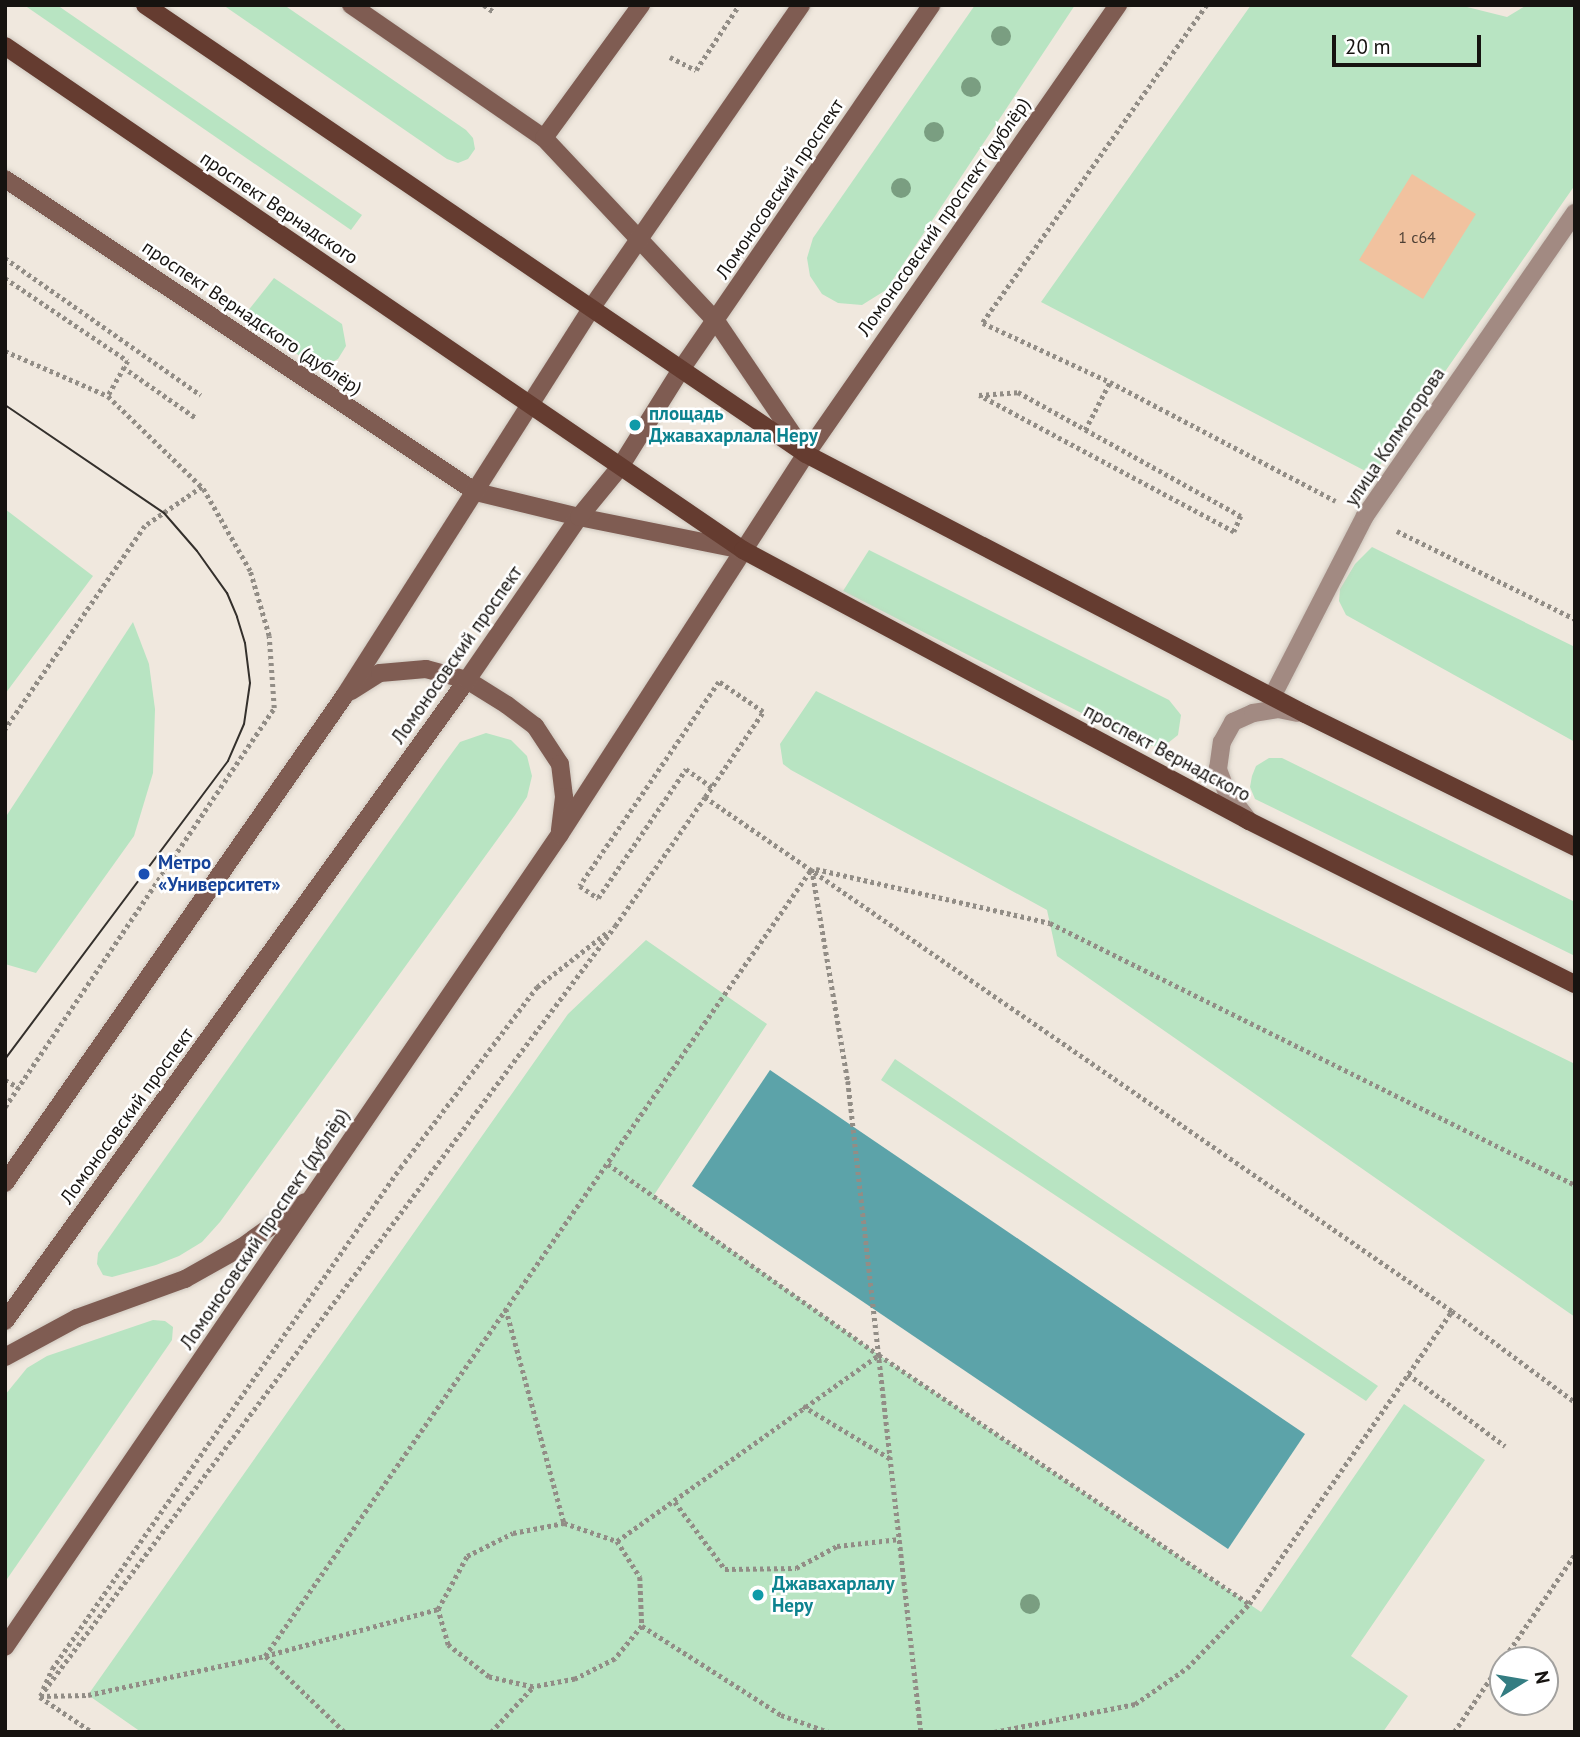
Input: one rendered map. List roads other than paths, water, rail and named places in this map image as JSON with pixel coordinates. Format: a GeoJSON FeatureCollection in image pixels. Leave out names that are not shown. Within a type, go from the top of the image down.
{"type":"FeatureCollection","features":[{"type":"Feature","properties":{"kind":"main road"},"geometry":{"type":"LineString","coordinates":[[145,5],[590,310],[806,454],[1305,714],[1575,848]]}},
{"type":"Feature","properties":{"kind":"main road"},"geometry":{"type":"LineString","coordinates":[[351,5],[544,138],[716,321],[806,454]]}},
{"type":"Feature","properties":{"kind":"main road"},"geometry":{"type":"LineString","coordinates":[[544,138],[641,5]]}},
{"type":"Feature","properties":{"kind":"main road"},"geometry":{"type":"LineString","coordinates":[[5,1183],[345,695],[590,310],[801,5]]}},
{"type":"Feature","properties":{"kind":"main road","name":"Ломоносовский проспект"},"geometry":{"type":"LineString","coordinates":[[5,1321],[467,680],[579,517],[620,467],[680,371],[932,5]]}},
{"type":"Feature","properties":{"kind":"main road","name":"Ломоносовский проспект (дублёр)"},"geometry":{"type":"LineString","coordinates":[[806,454],[1118,5]]}},
{"type":"Feature","properties":{"kind":"main road","name":"проспект Вернадского"},"geometry":{"type":"LineString","coordinates":[[5,46],[528,405]]}},
{"type":"Feature","properties":{"kind":"main road","name":"проспект Вернадского (дублёр)"},"geometry":{"type":"LineString","coordinates":[[5,179],[476,492]]}},
{"type":"Feature","properties":{"kind":"main road"},"geometry":{"type":"LineString","coordinates":[[528,405],[743,550]]}},
{"type":"Feature","properties":{"kind":"main road"},"geometry":{"type":"LineString","coordinates":[[559,834],[806,454]]}},
{"type":"Feature","properties":{"kind":"main road"},"geometry":{"type":"LineString","coordinates":[[476,492],[579,517],[743,550]]}},
{"type":"Feature","properties":{"kind":"main road","name":"проспект Вернадского"},"geometry":{"type":"LineString","coordinates":[[743,550],[1250,821],[1575,984]]}},
{"type":"Feature","properties":{"kind":"main road"},"geometry":{"type":"LineString","coordinates":[[345,695],[380,673],[426,669],[467,680],[535,726],[560,764],[564,797],[559,834]]}},
{"type":"Feature","properties":{"kind":"main road","name":"Ломоносовский проспект (дублёр)"},"geometry":{"type":"LineString","coordinates":[[5,1647],[559,834]]}},
{"type":"Feature","properties":{"kind":"main road"},"geometry":{"type":"LineString","coordinates":[[5,1357],[77,1318],[185,1279],[242,1248],[315,1194]]}},
{"type":"Feature","properties":{"kind":"street","name":"улица Колмогорова"},"geometry":{"type":"LineString","coordinates":[[1272,697],[1365,516],[1575,213]]}},
{"type":"Feature","properties":{"kind":"street"},"geometry":{"type":"LineString","coordinates":[[1250,821],[1227,793],[1218,769],[1222,742],[1233,722],[1253,713],[1278,709],[1305,714]]}},
{"type":"Feature","properties":{"kind":"water"},"geometry":{"type":"Polygon","coordinates":[[[770,1070],[1305,1434],[1228,1549],[692,1186],[770,1070]]]}},
{"type":"Feature","properties":{"kind":"tram line"},"geometry":{"type":"LineString","coordinates":[[5,405],[164,513],[197,551],[227,593],[245,643],[250,683],[244,724],[228,761],[5,1059]]}},
{"type":"Feature","properties":{"kind":"place","name":"площадь Джавахарлала Неру"},"geometry":{"type":"Point","coordinates":[635,425]}},
{"type":"Feature","properties":{"kind":"place","name":"Метро «Университет»"},"geometry":{"type":"Point","coordinates":[144,874]}},
{"type":"Feature","properties":{"kind":"place","name":"Джавахарлалу Неру"},"geometry":{"type":"Point","coordinates":[758,1595]}}]}
